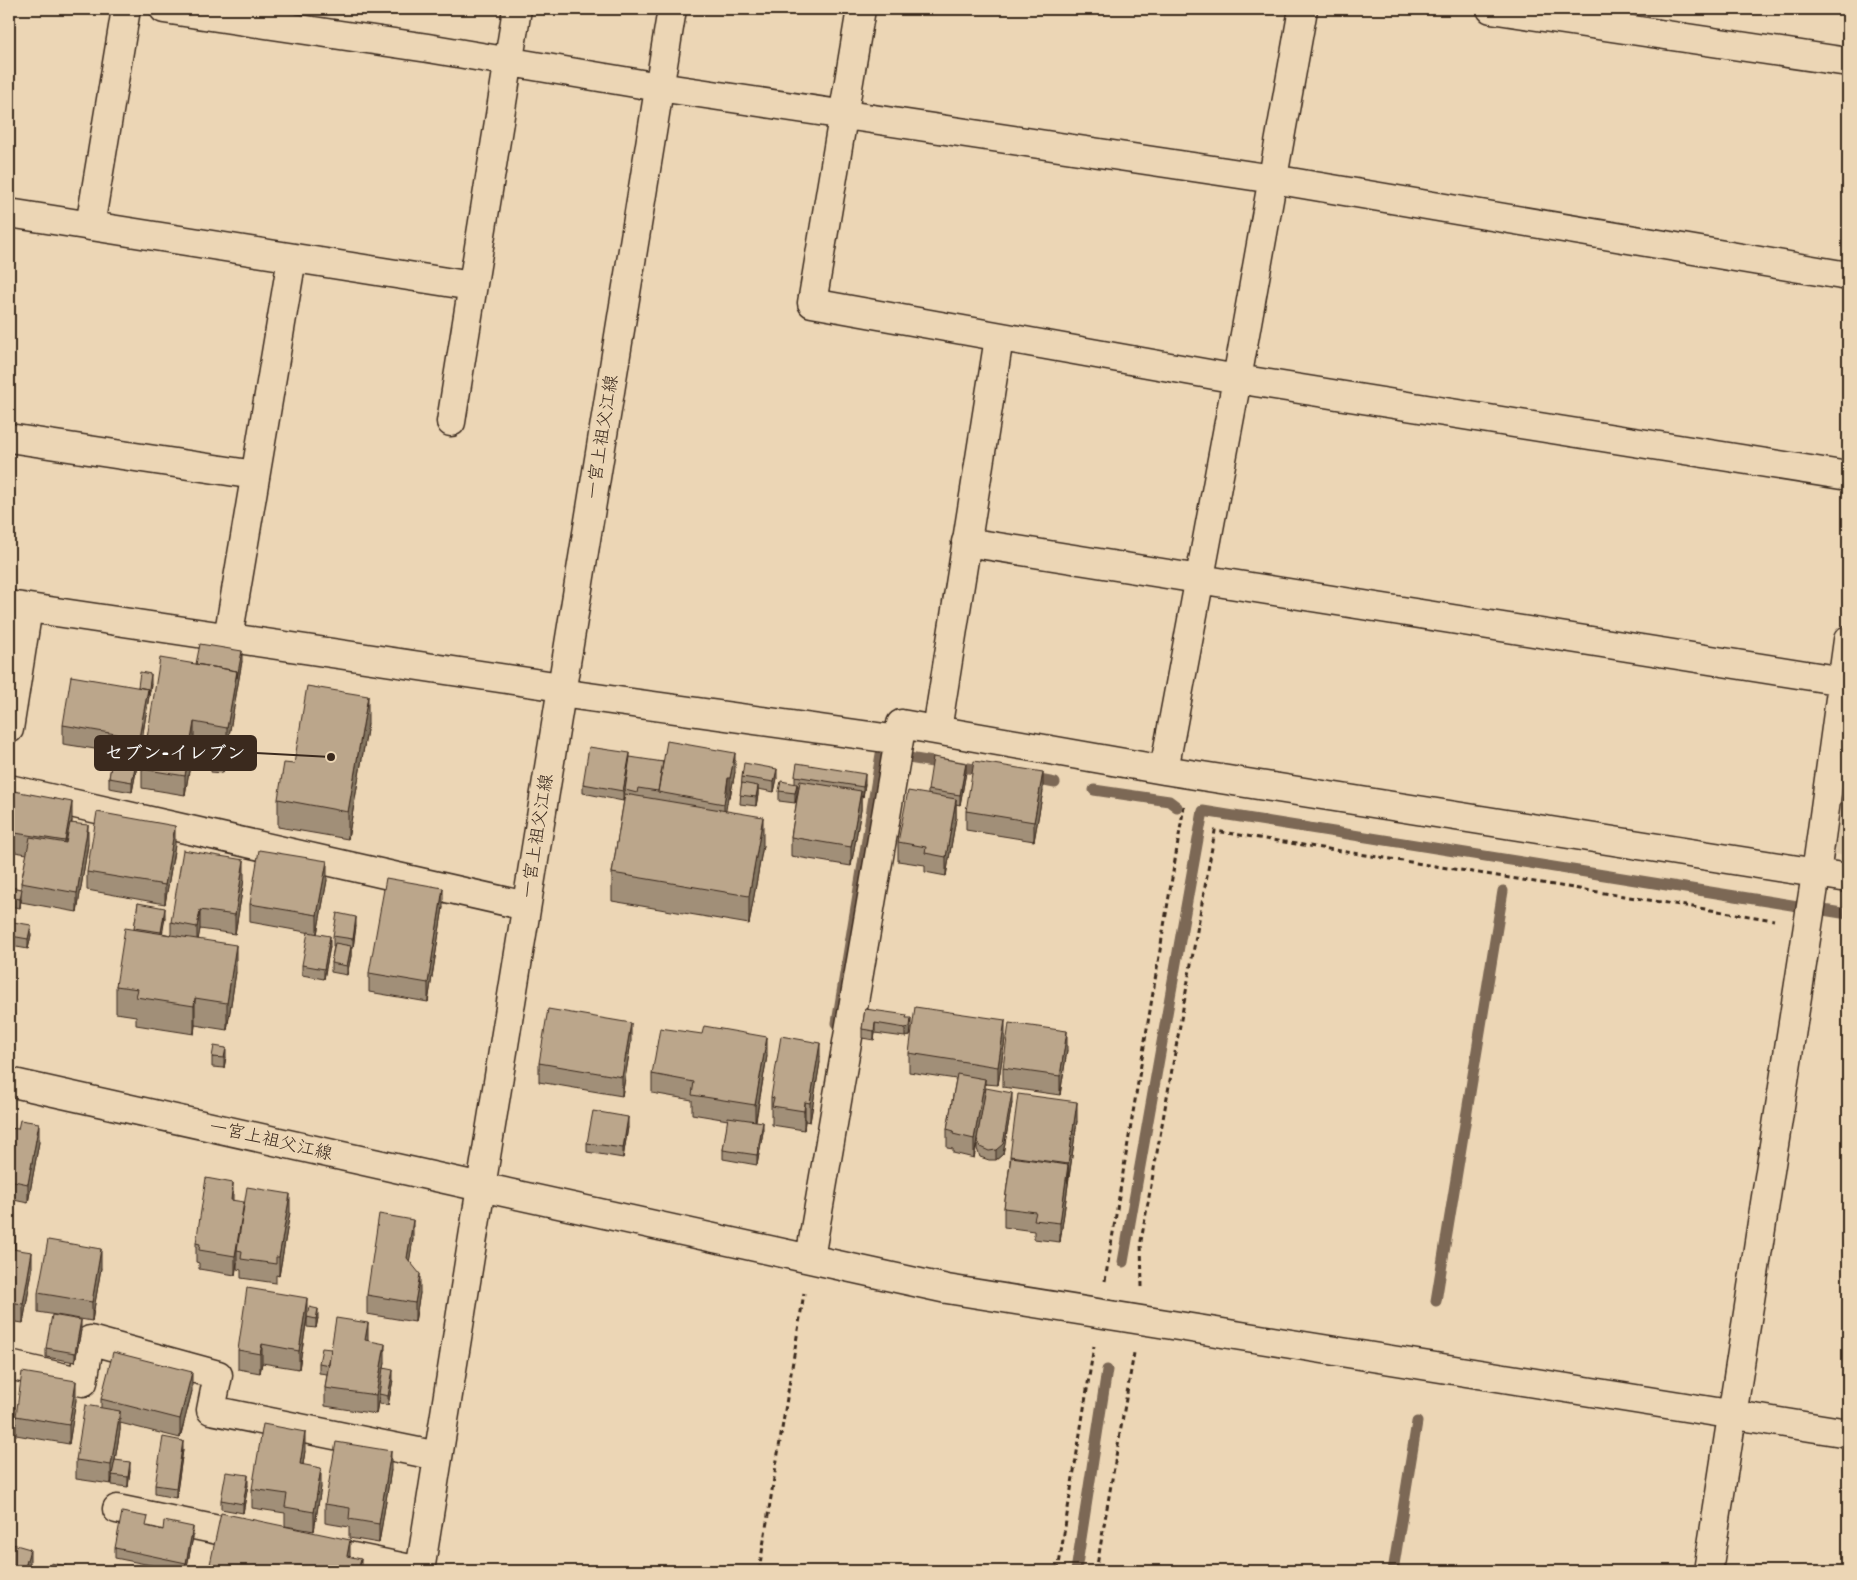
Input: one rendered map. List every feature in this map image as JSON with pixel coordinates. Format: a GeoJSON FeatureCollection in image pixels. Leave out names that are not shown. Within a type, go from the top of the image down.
{"type":"FeatureCollection","features":[{"type":"Feature","properties":{"kind":"street"},"geometry":{"type":"LineString","coordinates":[[90,226],[126,9]]}},
{"type":"Feature","properties":{"kind":"street"},"geometry":{"type":"LineString","coordinates":[[164,9],[507,61],[660,88],[1273,179],[1848,276]]}},
{"type":"Feature","properties":{"kind":"street"},"geometry":{"type":"LineString","coordinates":[[451,422],[507,61],[517,9]]}},
{"type":"Feature","properties":{"kind":"street","name":"一宮上祖父江線"},"geometry":{"type":"LineString","coordinates":[[9,1082],[481,1187],[672,9]]}},
{"type":"Feature","properties":{"kind":"street"},"geometry":{"type":"LineString","coordinates":[[861,9],[812,303],[999,338],[1237,379],[1848,476]]}},
{"type":"Feature","properties":{"kind":"street"},"geometry":{"type":"LineString","coordinates":[[1176,771],[1199,579],[1303,9]]}},
{"type":"Feature","properties":{"kind":"street"},"geometry":{"type":"LineString","coordinates":[[1491,9],[1848,62]]}},
{"type":"Feature","properties":{"kind":"street"},"geometry":{"type":"LineString","coordinates":[[9,213],[472,286]]}},
{"type":"Feature","properties":{"kind":"street"},"geometry":{"type":"LineString","coordinates":[[228,638],[292,258]]}},
{"type":"Feature","properties":{"kind":"street"},"geometry":{"type":"LineString","coordinates":[[938,730],[999,338]]}},
{"type":"Feature","properties":{"kind":"street"},"geometry":{"type":"LineString","coordinates":[[9,438],[255,475]]}},
{"type":"Feature","properties":{"kind":"street"},"geometry":{"type":"LineString","coordinates":[[966,542],[1843,681]]}},
{"type":"Feature","properties":{"kind":"street"},"geometry":{"type":"LineString","coordinates":[[9,729],[18,607],[899,740]]}},
{"type":"Feature","properties":{"kind":"street"},"geometry":{"type":"LineString","coordinates":[[1708,1571],[1811,905],[1848,640]]}},
{"type":"Feature","properties":{"kind":"street"},"geometry":{"type":"LineString","coordinates":[[810,1258],[901,724],[1176,771],[1811,905],[1848,878]]}},
{"type":"Feature","properties":{"kind":"street"},"geometry":{"type":"LineString","coordinates":[[9,789],[526,906]]}},
{"type":"Feature","properties":{"kind":"street"},"geometry":{"type":"LineString","coordinates":[[117,1509],[420,1571],[481,1187],[947,1289],[1848,1433]]}},
{"type":"Feature","properties":{"kind":"street"},"geometry":{"type":"LineString","coordinates":[[9,1365],[83,1382],[90,1340],[218,1375],[211,1410],[438,1456]]}},
{"type":"Feature","properties":{"kind":"path"},"geometry":{"type":"LineString","coordinates":[[1058,1571],[1100,1313],[1176,771]]}},
{"type":"Feature","properties":{"kind":"path"},"geometry":{"type":"LineString","coordinates":[[1096,1571],[1140,1320],[1143,1279],[1141,1242],[1215,831],[1811,905]]}},
{"type":"Feature","properties":{"kind":"path"},"geometry":{"type":"LineString","coordinates":[[760,1571],[810,1258]]}},
{"type":"Feature","properties":{"kind":"shaded area"},"geometry":{"type":"Polygon","coordinates":[[[1848,765],[1848,856],[1835,854],[1848,765]]]}},
{"type":"Feature","properties":{"kind":"building"},"geometry":{"type":"Polygon","coordinates":[[[200,644],[242,651],[237,678],[237,671],[196,664],[200,644]]]}},
{"type":"Feature","properties":{"kind":"building"},"geometry":{"type":"Polygon","coordinates":[[[160,658],[237,671],[227,728],[194,722],[185,776],[142,769],[160,658]]]}},
{"type":"Feature","properties":{"kind":"building"},"geometry":{"type":"Polygon","coordinates":[[[140,672],[151,674],[148,695],[148,689],[138,687],[140,672]]]}},
{"type":"Feature","properties":{"kind":"building"},"geometry":{"type":"Polygon","coordinates":[[[71,676],[148,689],[139,738],[63,725],[71,676]]]}},
{"type":"Feature","properties":{"kind":"building"},"geometry":{"type":"Polygon","coordinates":[[[307,686],[368,696],[348,812],[278,799],[284,763],[294,764],[307,686]]]}},
{"type":"Feature","properties":{"kind":"building"},"geometry":{"type":"Polygon","coordinates":[[[667,741],[735,753],[730,778],[728,778],[724,804],[658,792],[667,741]]]}},
{"type":"Feature","properties":{"kind":"building"},"geometry":{"type":"Polygon","coordinates":[[[589,747],[630,753],[623,791],[583,784],[589,747]]]}},
{"type":"Feature","properties":{"kind":"building"},"geometry":{"type":"Polygon","coordinates":[[[114,748],[138,752],[132,782],[109,778],[114,748]]]}},
{"type":"Feature","properties":{"kind":"building"},"geometry":{"type":"Polygon","coordinates":[[[630,757],[663,762],[658,791],[638,788],[637,793],[625,790],[630,757]]]}},
{"type":"Feature","properties":{"kind":"building"},"geometry":{"type":"Polygon","coordinates":[[[933,757],[966,763],[960,795],[928,790],[933,757]]]}},
{"type":"Feature","properties":{"kind":"building"},"geometry":{"type":"Polygon","coordinates":[[[974,761],[1043,772],[1034,822],[966,811],[974,761]]]}},
{"type":"Feature","properties":{"kind":"building"},"geometry":{"type":"Polygon","coordinates":[[[744,763],[777,769],[774,782],[742,777],[744,763]]]}},
{"type":"Feature","properties":{"kind":"building"},"geometry":{"type":"Polygon","coordinates":[[[797,763],[865,774],[863,787],[795,776],[797,763]]]}},
{"type":"Feature","properties":{"kind":"building"},"geometry":{"type":"Polygon","coordinates":[[[781,781],[797,784],[795,793],[779,791],[781,781]]]}},
{"type":"Feature","properties":{"kind":"building"},"geometry":{"type":"Polygon","coordinates":[[[800,781],[861,791],[851,847],[791,837],[800,781]]]}},
{"type":"Feature","properties":{"kind":"building"},"geometry":{"type":"Polygon","coordinates":[[[742,783],[758,786],[756,797],[740,795],[742,783]]]}},
{"type":"Feature","properties":{"kind":"building"},"geometry":{"type":"Polygon","coordinates":[[[9,790],[72,802],[65,841],[9,832],[9,790]]]}},
{"type":"Feature","properties":{"kind":"building"},"geometry":{"type":"Polygon","coordinates":[[[908,791],[956,799],[946,857],[925,853],[926,847],[898,842],[908,791]]]}},
{"type":"Feature","properties":{"kind":"building"},"geometry":{"type":"Polygon","coordinates":[[[625,794],[763,817],[749,896],[612,873],[625,794]]]}},
{"type":"Feature","properties":{"kind":"building"},"geometry":{"type":"Polygon","coordinates":[[[97,812],[175,826],[165,885],[87,872],[97,812]]]}},
{"type":"Feature","properties":{"kind":"building"},"geometry":{"type":"Polygon","coordinates":[[[70,823],[88,825],[77,893],[21,883],[30,837],[66,843],[70,823]]]}},
{"type":"Feature","properties":{"kind":"building"},"geometry":{"type":"Polygon","coordinates":[[[183,850],[244,860],[235,915],[200,910],[197,927],[171,922],[183,850]]]}},
{"type":"Feature","properties":{"kind":"building"},"geometry":{"type":"Polygon","coordinates":[[[259,850],[327,861],[317,915],[250,904],[259,850]]]}},
{"type":"Feature","properties":{"kind":"building"},"geometry":{"type":"Polygon","coordinates":[[[386,878],[443,888],[428,983],[369,973],[386,878]]]}},
{"type":"Feature","properties":{"kind":"building"},"geometry":{"type":"Polygon","coordinates":[[[9,887],[22,889],[20,899],[9,897],[9,887]]]}},
{"type":"Feature","properties":{"kind":"building"},"geometry":{"type":"Polygon","coordinates":[[[138,903],[165,908],[161,932],[134,928],[138,903]]]}},
{"type":"Feature","properties":{"kind":"building"},"geometry":{"type":"Polygon","coordinates":[[[337,913],[356,917],[353,939],[333,936],[337,913]]]}},
{"type":"Feature","properties":{"kind":"building"},"geometry":{"type":"Polygon","coordinates":[[[13,922],[31,925],[28,939],[11,936],[13,922]]]}},
{"type":"Feature","properties":{"kind":"building"},"geometry":{"type":"Polygon","coordinates":[[[125,928],[236,945],[227,1003],[195,998],[194,1006],[136,997],[138,989],[116,986],[125,928]]]}},
{"type":"Feature","properties":{"kind":"building"},"geometry":{"type":"Polygon","coordinates":[[[308,932],[330,936],[324,969],[302,965],[308,932]]]}},
{"type":"Feature","properties":{"kind":"building"},"geometry":{"type":"Polygon","coordinates":[[[335,943],[351,946],[347,966],[331,963],[335,943]]]}},
{"type":"Feature","properties":{"kind":"building"},"geometry":{"type":"Polygon","coordinates":[[[915,1007],[1005,1020],[998,1067],[909,1053],[915,1007]]]}},
{"type":"Feature","properties":{"kind":"building"},"geometry":{"type":"Polygon","coordinates":[[[548,1009],[631,1023],[622,1077],[539,1063],[548,1009]]]}},
{"type":"Feature","properties":{"kind":"building"},"geometry":{"type":"Polygon","coordinates":[[[865,1009],[907,1015],[906,1018],[911,1018],[910,1027],[905,1028],[875,1023],[874,1031],[862,1029],[865,1009]]]}},
{"type":"Feature","properties":{"kind":"building"},"geometry":{"type":"Polygon","coordinates":[[[1009,1023],[1067,1031],[1060,1076],[1003,1068],[1009,1023]]]}},
{"type":"Feature","properties":{"kind":"building"},"geometry":{"type":"Polygon","coordinates":[[[704,1026],[767,1037],[755,1105],[692,1095],[694,1082],[652,1074],[660,1028],[702,1034],[704,1026]]]}},
{"type":"Feature","properties":{"kind":"building"},"geometry":{"type":"Polygon","coordinates":[[[781,1036],[820,1043],[810,1103],[805,1102],[804,1111],[772,1106],[774,1098],[771,1097],[781,1036]]]}},
{"type":"Feature","properties":{"kind":"building"},"geometry":{"type":"Polygon","coordinates":[[[214,1046],[226,1048],[224,1058],[212,1057],[214,1046]]]}},
{"type":"Feature","properties":{"kind":"building"},"geometry":{"type":"Polygon","coordinates":[[[957,1074],[985,1079],[974,1139],[953,1134],[954,1131],[947,1129],[957,1074]]]}},
{"type":"Feature","properties":{"kind":"building"},"geometry":{"type":"Polygon","coordinates":[[[986,1088],[1012,1093],[1003,1144],[996,1150],[989,1151],[980,1147],[977,1139],[986,1088]]]}},
{"type":"Feature","properties":{"kind":"building"},"geometry":{"type":"Polygon","coordinates":[[[1018,1094],[1077,1102],[1068,1164],[1010,1156],[1018,1094]]]}},
{"type":"Feature","properties":{"kind":"building"},"geometry":{"type":"Polygon","coordinates":[[[593,1111],[628,1117],[623,1148],[587,1143],[593,1111]]]}},
{"type":"Feature","properties":{"kind":"building"},"geometry":{"type":"Polygon","coordinates":[[[728,1117],[763,1122],[757,1155],[723,1150],[728,1117]]]}},
{"type":"Feature","properties":{"kind":"building"},"geometry":{"type":"Polygon","coordinates":[[[20,1120],[39,1123],[28,1184],[9,1180],[9,1128],[18,1129],[20,1120]]]}},
{"type":"Feature","properties":{"kind":"building"},"geometry":{"type":"Polygon","coordinates":[[[1011,1157],[1068,1165],[1060,1223],[1034,1220],[1036,1212],[1004,1208],[1011,1157]]]}},
{"type":"Feature","properties":{"kind":"building"},"geometry":{"type":"Polygon","coordinates":[[[206,1178],[233,1183],[231,1200],[244,1202],[235,1256],[199,1250],[200,1244],[196,1243],[206,1178]]]}},
{"type":"Feature","properties":{"kind":"building"},"geometry":{"type":"Polygon","coordinates":[[[247,1187],[290,1194],[279,1257],[276,1257],[276,1264],[241,1259],[242,1251],[237,1250],[247,1187]]]}},
{"type":"Feature","properties":{"kind":"building"},"geometry":{"type":"Polygon","coordinates":[[[379,1214],[413,1220],[407,1258],[420,1274],[415,1303],[367,1295],[379,1214]]]}},
{"type":"Feature","properties":{"kind":"building"},"geometry":{"type":"Polygon","coordinates":[[[9,1231],[15,1233],[12,1249],[32,1252],[23,1304],[9,1302],[9,1231]]]}},
{"type":"Feature","properties":{"kind":"building"},"geometry":{"type":"Polygon","coordinates":[[[48,1240],[101,1249],[92,1302],[38,1293],[48,1240]]]}},
{"type":"Feature","properties":{"kind":"building"},"geometry":{"type":"Polygon","coordinates":[[[247,1288],[307,1298],[299,1351],[262,1344],[260,1354],[238,1350],[247,1288]]]}},
{"type":"Feature","properties":{"kind":"building"},"geometry":{"type":"Polygon","coordinates":[[[309,1307],[318,1309],[316,1319],[307,1317],[309,1307]]]}},
{"type":"Feature","properties":{"kind":"building"},"geometry":{"type":"Polygon","coordinates":[[[52,1315],[81,1320],[75,1353],[46,1348],[52,1315]]]}},
{"type":"Feature","properties":{"kind":"building"},"geometry":{"type":"Polygon","coordinates":[[[336,1318],[368,1323],[365,1340],[385,1344],[376,1395],[325,1388],[336,1318]]]}},
{"type":"Feature","properties":{"kind":"building"},"geometry":{"type":"Polygon","coordinates":[[[322,1348],[331,1349],[329,1365],[319,1363],[322,1348]]]}},
{"type":"Feature","properties":{"kind":"building"},"geometry":{"type":"Polygon","coordinates":[[[113,1352],[192,1372],[180,1419],[101,1399],[113,1352]]]}},
{"type":"Feature","properties":{"kind":"building"},"geometry":{"type":"Polygon","coordinates":[[[383,1368],[393,1370],[388,1396],[379,1394],[383,1368]]]}},
{"type":"Feature","properties":{"kind":"building"},"geometry":{"type":"Polygon","coordinates":[[[22,1372],[76,1381],[69,1425],[16,1416],[22,1372]]]}},
{"type":"Feature","properties":{"kind":"building"},"geometry":{"type":"Polygon","coordinates":[[[85,1405],[120,1411],[111,1465],[76,1460],[85,1405]]]}},
{"type":"Feature","properties":{"kind":"building"},"geometry":{"type":"Polygon","coordinates":[[[263,1424],[305,1432],[300,1464],[321,1468],[314,1512],[285,1507],[287,1494],[252,1489],[263,1424]]]}},
{"type":"Feature","properties":{"kind":"building"},"geometry":{"type":"Polygon","coordinates":[[[163,1437],[183,1441],[176,1488],[155,1485],[163,1437]]]}},
{"type":"Feature","properties":{"kind":"building"},"geometry":{"type":"Polygon","coordinates":[[[336,1442],[391,1451],[379,1524],[349,1519],[350,1508],[325,1504],[336,1442]]]}},
{"type":"Feature","properties":{"kind":"building"},"geometry":{"type":"Polygon","coordinates":[[[115,1460],[130,1462],[128,1477],[112,1475],[115,1460]]]}},
{"type":"Feature","properties":{"kind":"building"},"geometry":{"type":"Polygon","coordinates":[[[226,1472],[248,1475],[243,1504],[221,1500],[226,1472]]]}},
{"type":"Feature","properties":{"kind":"building"},"geometry":{"type":"Polygon","coordinates":[[[122,1512],[148,1517],[146,1526],[163,1530],[164,1521],[193,1527],[186,1563],[115,1548],[122,1512]]]}},
{"type":"Feature","properties":{"kind":"building"},"geometry":{"type":"Polygon","coordinates":[[[221,1513],[350,1540],[347,1556],[361,1559],[358,1571],[218,1571],[209,1569],[221,1513]]]}},
{"type":"Feature","properties":{"kind":"building"},"geometry":{"type":"Polygon","coordinates":[[[9,1543],[30,1549],[24,1571],[9,1571],[9,1543]]]}},
{"type":"Feature","properties":{"kind":"building"},"geometry":{"type":"Polygon","coordinates":[[[51,1563],[91,1571],[50,1571],[51,1563]]]}},
{"type":"Feature","properties":{"kind":"building"},"geometry":{"type":"Polygon","coordinates":[[[92,1568],[108,1571],[91,1571],[92,1568]]]}},
{"type":"Feature","properties":{"kind":"waterway"},"geometry":{"type":"LineString","coordinates":[[837,1023],[881,754]]}},
{"type":"Feature","properties":{"kind":"waterway"},"geometry":{"type":"LineString","coordinates":[[909,758],[986,771]]}},
{"type":"Feature","properties":{"kind":"waterway"},"geometry":{"type":"LineString","coordinates":[[1029,778],[1055,783]]}},
{"type":"Feature","properties":{"kind":"waterway"},"geometry":{"type":"LineString","coordinates":[[1094,790],[1169,801],[1177,807]]}},
{"type":"Feature","properties":{"kind":"waterway"},"geometry":{"type":"LineString","coordinates":[[1123,1262],[1203,811],[1848,914]]}},
{"type":"Feature","properties":{"kind":"waterway"},"geometry":{"type":"LineString","coordinates":[[1436,1301],[1503,891]]}},
{"type":"Feature","properties":{"kind":"waterway"},"geometry":{"type":"LineString","coordinates":[[1076,1571],[1107,1370]]}},
{"type":"Feature","properties":{"kind":"waterway"},"geometry":{"type":"LineString","coordinates":[[1393,1571],[1417,1422]]}},
{"type":"Feature","properties":{"kind":"place","name":"セブン-イレブン"},"geometry":{"type":"Point","coordinates":[331,757]}}]}
